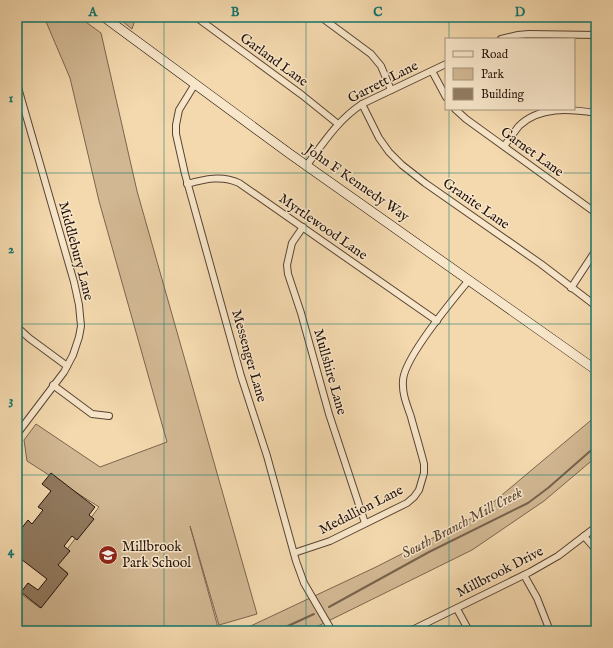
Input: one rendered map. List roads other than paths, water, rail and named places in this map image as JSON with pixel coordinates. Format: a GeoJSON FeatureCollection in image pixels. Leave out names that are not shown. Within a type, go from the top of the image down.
{"type":"FeatureCollection","features":[{"type":"Feature","properties":{"kind":"street","name":"John F Kennedy Way"},"geometry":{"type":"LineString","coordinates":[[104,17],[194,84],[596,370]]}},
{"type":"Feature","properties":{"kind":"street","name":"Garland Lane"},"geometry":{"type":"LineString","coordinates":[[196,17],[302,95],[338,124]]}},
{"type":"Feature","properties":{"kind":"street"},"geometry":{"type":"LineString","coordinates":[[321,17],[371,54],[381,66],[391,90]]}},
{"type":"Feature","properties":{"kind":"street"},"geometry":{"type":"LineString","coordinates":[[504,38],[518,34],[596,35]]}},
{"type":"Feature","properties":{"kind":"street","name":"Garrett Lane"},"geometry":{"type":"LineString","coordinates":[[307,165],[338,124],[362,104],[445,64]]}},
{"type":"Feature","properties":{"kind":"street"},"geometry":{"type":"LineString","coordinates":[[432,71],[445,95]]}},
{"type":"Feature","properties":{"kind":"street","name":"Middlebury Lane"},"geometry":{"type":"LineString","coordinates":[[17,84],[74,282],[80,305],[81,326],[73,355],[67,366],[17,434]]}},
{"type":"Feature","properties":{"kind":"street","name":"Messenger Lane"},"geometry":{"type":"LineString","coordinates":[[194,84],[179,110],[176,125],[177,138],[187,184],[241,376],[267,456],[300,573],[304,583],[332,631]]}},
{"type":"Feature","properties":{"kind":"street","name":"Granite Lane"},"geometry":{"type":"LineString","coordinates":[[362,104],[379,138],[389,152],[402,165],[460,208],[541,264],[596,306]]}},
{"type":"Feature","properties":{"kind":"street","name":"Garnet Lane"},"geometry":{"type":"LineString","coordinates":[[456,110],[596,213]]}},
{"type":"Feature","properties":{"kind":"street"},"geometry":{"type":"LineString","coordinates":[[504,146],[519,126],[531,117],[546,111],[563,110],[596,113]]}},
{"type":"Feature","properties":{"kind":"street","name":"Myrtlewood Lane"},"geometry":{"type":"LineString","coordinates":[[187,184],[206,179],[223,178],[231,180],[246,188],[437,321]]}},
{"type":"Feature","properties":{"kind":"street","name":"Mullshire Lane"},"geometry":{"type":"LineString","coordinates":[[303,227],[292,244],[287,265],[288,274],[301,313],[329,414],[365,523]]}},
{"type":"Feature","properties":{"kind":"street"},"geometry":{"type":"LineString","coordinates":[[571,288],[596,250]]}},
{"type":"Feature","properties":{"kind":"street","name":"Medallion Lane"},"geometry":{"type":"LineString","coordinates":[[294,553],[330,540],[407,503],[419,490],[422,482],[424,464],[405,398],[403,380],[404,372],[437,321],[469,280]]}},
{"type":"Feature","properties":{"kind":"street"},"geometry":{"type":"LineString","coordinates":[[17,327],[29,338],[67,366]]}},
{"type":"Feature","properties":{"kind":"street"},"geometry":{"type":"LineString","coordinates":[[53,385],[92,414],[109,416]]}},
{"type":"Feature","properties":{"kind":"street","name":"Millbrook Drive"},"geometry":{"type":"LineString","coordinates":[[410,631],[457,609],[558,556],[596,526]]}},
{"type":"Feature","properties":{"kind":"street"},"geometry":{"type":"LineString","coordinates":[[584,536],[596,550]]}},
{"type":"Feature","properties":{"kind":"street"},"geometry":{"type":"LineString","coordinates":[[524,575],[537,598],[550,631]]}},
{"type":"Feature","properties":{"kind":"street"},"geometry":{"type":"LineString","coordinates":[[457,609],[469,631]]}},
{"type":"Feature","properties":{"kind":"waterway","name":"South Branch Mill Creek"},"geometry":{"type":"LineString","coordinates":[[329,607],[429,552],[528,503],[548,488],[596,446]]}},
{"type":"Feature","properties":{"kind":"waterway","name":"South Branch Mill Creek"},"geometry":{"type":"LineString","coordinates":[[277,631],[314,614]]}},
{"type":"Feature","properties":{"kind":"place","name":"Millbrook Park School"},"geometry":{"type":"Point","coordinates":[108,555]}}]}
